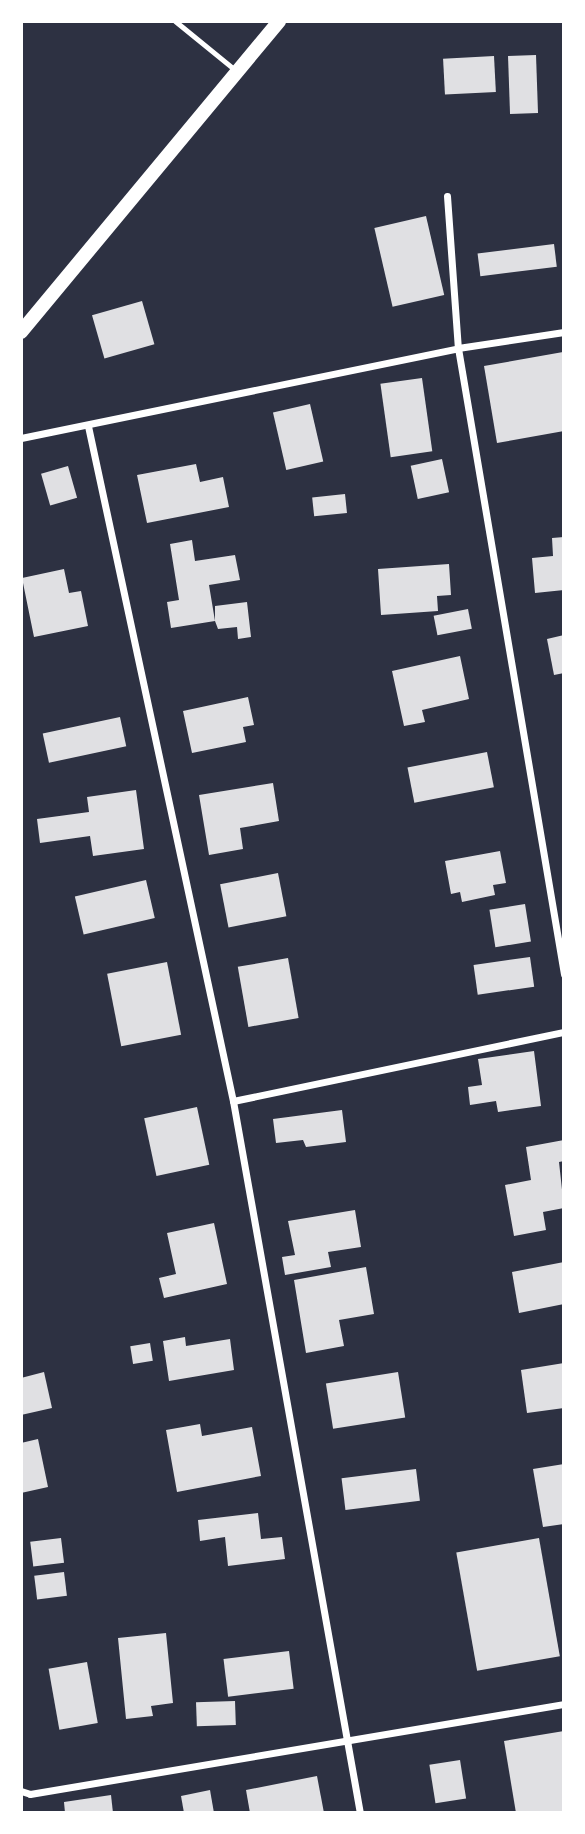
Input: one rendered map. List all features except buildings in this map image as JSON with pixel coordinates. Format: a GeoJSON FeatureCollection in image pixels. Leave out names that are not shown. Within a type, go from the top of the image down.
{"type":"FeatureCollection","features":[{"type":"Feature","properties":{"kind":"main road"},"geometry":{"type":"LineString","coordinates":[[21,331],[279,21]]}},
{"type":"Feature","properties":{"kind":"street"},"geometry":{"type":"LineString","coordinates":[[447,196],[458,348],[564,974]]}},
{"type":"Feature","properties":{"kind":"street"},"geometry":{"type":"LineString","coordinates":[[21,438],[458,348],[564,332]]}},
{"type":"Feature","properties":{"kind":"street"},"geometry":{"type":"LineString","coordinates":[[88,426],[233,1101],[360,1813]]}},
{"type":"Feature","properties":{"kind":"street"},"geometry":{"type":"LineString","coordinates":[[233,1101],[564,1032]]}},
{"type":"Feature","properties":{"kind":"street"},"geometry":{"type":"LineString","coordinates":[[21,1791],[30,1794],[564,1704]]}},
{"type":"Feature","properties":{"kind":"lane"},"geometry":{"type":"LineString","coordinates":[[175,21],[237,71]]}}]}
